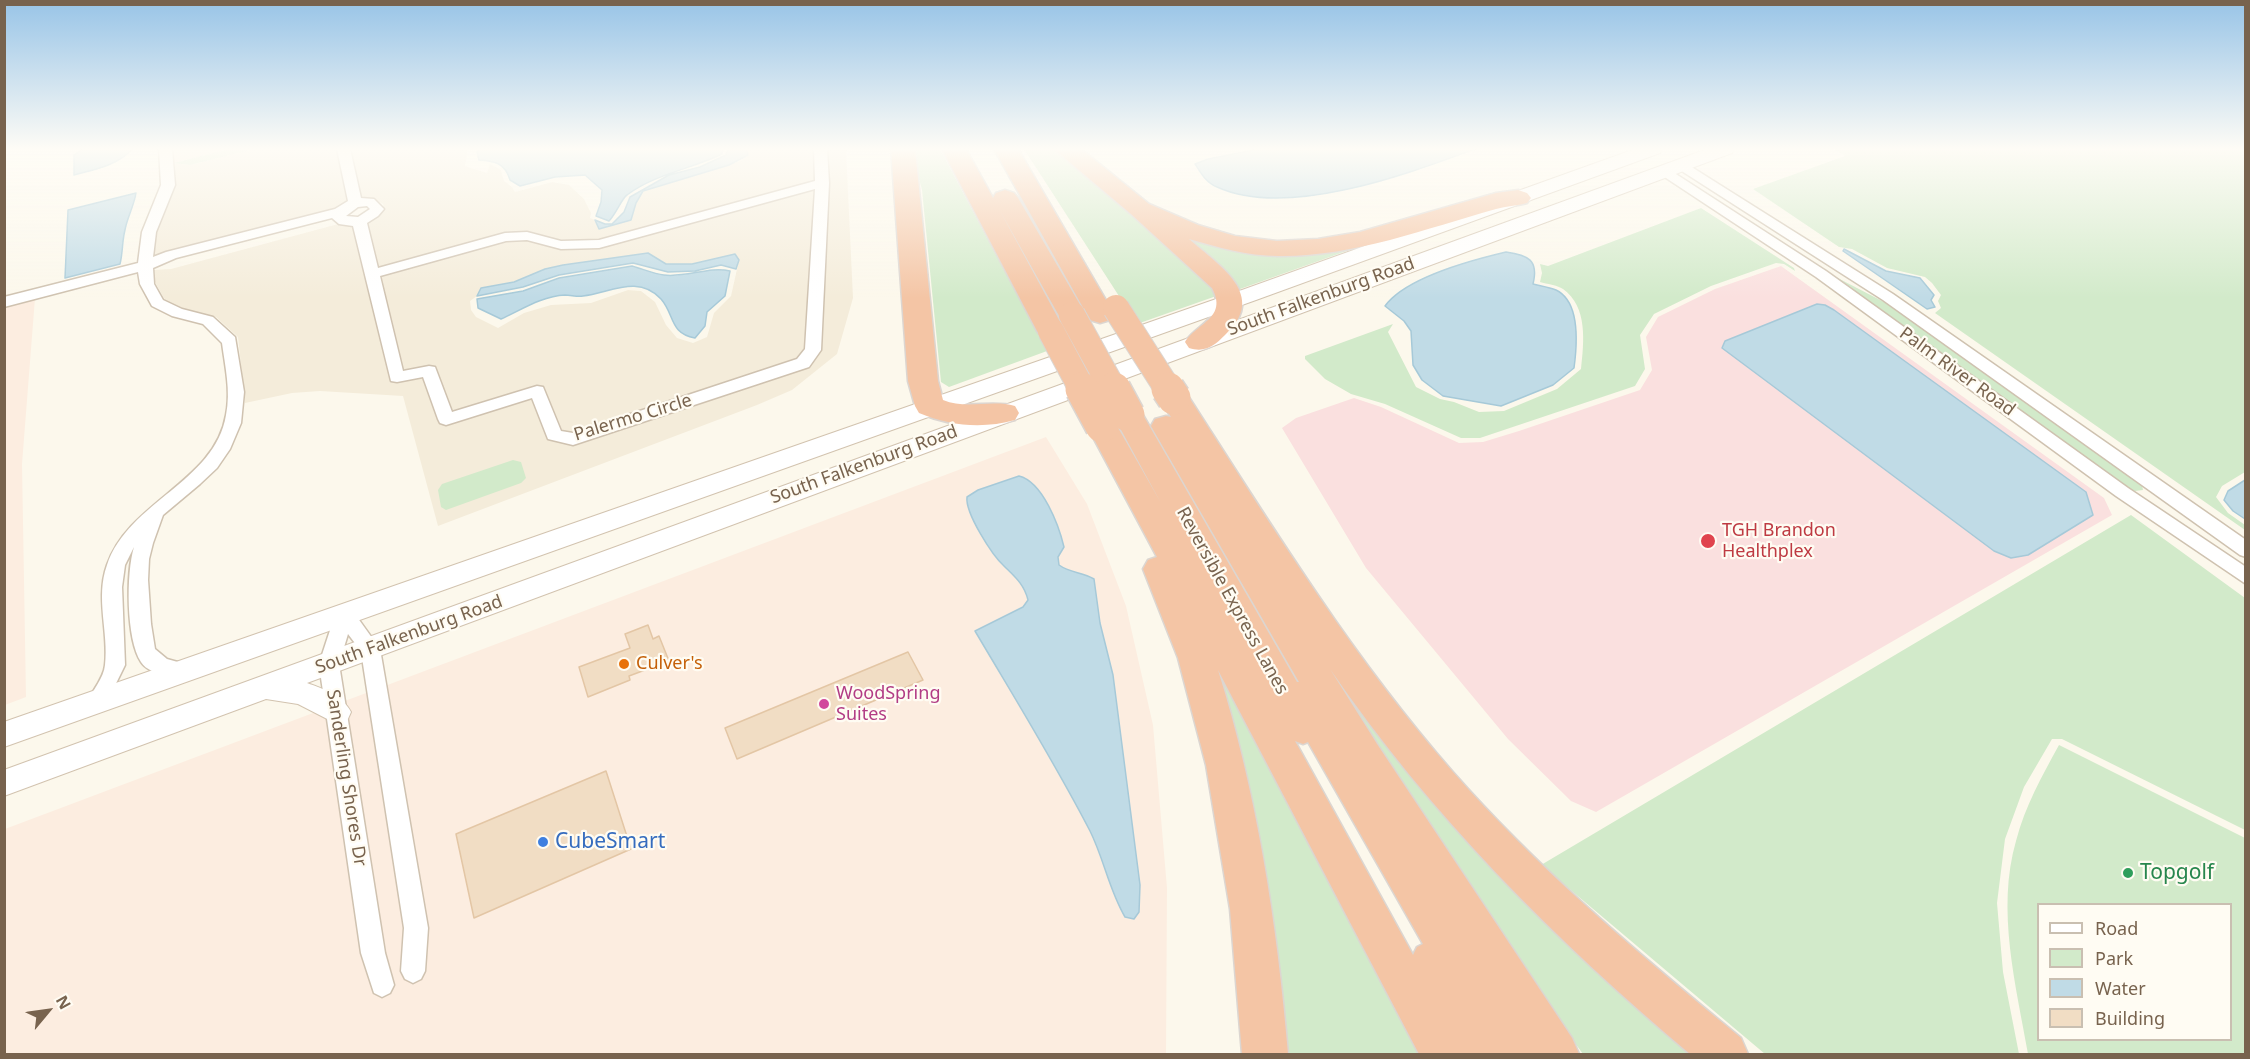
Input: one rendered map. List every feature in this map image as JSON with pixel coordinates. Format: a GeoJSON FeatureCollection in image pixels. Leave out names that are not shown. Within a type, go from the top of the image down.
{"type":"FeatureCollection","features":[{"type":"Feature","properties":{"kind":"highway"},"geometry":{"type":"LineString","coordinates":[[907,198],[923,381],[930,406],[960,415],[1004,413]]}},
{"type":"Feature","properties":{"kind":"highway"},"geometry":{"type":"LineString","coordinates":[[993,198],[1085,317],[1139,411],[1242,680],[1443,1054]]}},
{"type":"Feature","properties":{"kind":"highway"},"geometry":{"type":"LineString","coordinates":[[1005,198],[1017,220],[1046,255],[1085,317],[1378,830],[1465,976],[1517,1054]]}},
{"type":"Feature","properties":{"kind":"highway"},"geometry":{"type":"LineString","coordinates":[[1029,198],[1085,317],[1139,411],[1556,1054]]}},
{"type":"Feature","properties":{"kind":"highway"},"geometry":{"type":"LineString","coordinates":[[1127,198],[1220,280],[1228,291],[1231,301],[1224,320],[1199,342]]}},
{"type":"Feature","properties":{"kind":"highway"},"geometry":{"type":"LineString","coordinates":[[1140,209],[1175,227],[1211,239],[1249,247],[1293,250],[1322,248],[1358,241],[1496,201],[1515,198]]}},
{"type":"Feature","properties":{"kind":"highway"},"geometry":{"type":"LineString","coordinates":[[1139,411],[1184,626],[1215,720],[1242,838],[1253,906],[1265,1054]]}},
{"type":"Feature","properties":{"kind":"highway"},"geometry":{"type":"LineString","coordinates":[[1139,411],[1335,649],[1422,764],[1549,900],[1651,993],[1725,1054]]}},
{"type":"Feature","properties":{"kind":"highway","name":"Reversible Express Lanes"},"geometry":{"type":"LineString","coordinates":[[1139,411],[1483,1054]]}},
{"type":"Feature","properties":{"kind":"street"},"geometry":{"type":"LineString","coordinates":[[97,702],[115,665],[113,582],[123,549],[135,531],[205,471],[225,444],[233,423],[236,404],[230,341],[208,320],[177,313],[157,303],[147,284],[145,266],[148,232],[162,198]]}},
{"type":"Feature","properties":{"kind":"street"},"geometry":{"type":"LineString","coordinates":[[354,198],[355,204]]}},
{"type":"Feature","properties":{"kind":"street"},"geometry":{"type":"LineString","coordinates":[[372,274],[505,237],[527,236],[561,245],[599,244],[766,198]]}},
{"type":"Feature","properties":{"kind":"street","name":"Palermo Circle"},"geometry":{"type":"LineString","coordinates":[[359,221],[397,377],[429,370],[446,419],[537,391],[554,435],[573,439],[803,363],[813,350],[821,198]]}},
{"type":"Feature","properties":{"kind":"street","name":"South Falkenburg Road"},"geometry":{"type":"LineString","coordinates":[[4,735],[1517,198]]}},
{"type":"Feature","properties":{"kind":"street","name":"South Falkenburg Road"},"geometry":{"type":"LineString","coordinates":[[4,783],[1590,198]]}},
{"type":"Feature","properties":{"kind":"street","name":"Palm River Road"},"geometry":{"type":"LineString","coordinates":[[1716,198],[2246,577]]}},
{"type":"Feature","properties":{"kind":"street","name":"Palm River Road"},"geometry":{"type":"LineString","coordinates":[[1724,198],[1888,297],[2246,550]]}},
{"type":"Feature","properties":{"kind":"street"},"geometry":{"type":"LineString","coordinates":[[4,302],[145,266],[171,265],[341,216],[355,204],[369,202],[376,206],[375,213],[359,221],[341,216]]}},
{"type":"Feature","properties":{"kind":"street"},"geometry":{"type":"LineString","coordinates":[[2162,518],[2184,506]]}},
{"type":"Feature","properties":{"kind":"street"},"geometry":{"type":"LineString","coordinates":[[157,511],[140,559],[143,644],[148,656],[159,665],[185,672]]}},
{"type":"Feature","properties":{"kind":"street"},"geometry":{"type":"LineString","coordinates":[[345,615],[370,649],[416,928],[413,970]]}},
{"type":"Feature","properties":{"kind":"street","name":"Sanderling Shores Dr"},"geometry":{"type":"LineString","coordinates":[[345,615],[329,664],[373,953],[382,984]]}},
{"type":"Feature","properties":{"kind":"street"},"geometry":{"type":"LineString","coordinates":[[264,688],[301,692],[319,699],[337,712]]}},
{"type":"Feature","properties":{"kind":"shaded area"},"geometry":{"type":"Polygon","coordinates":[[[170,198],[583,198],[591,213],[590,218],[595,220],[599,229],[631,220],[639,198],[848,198],[853,298],[837,354],[792,390],[438,526],[403,396],[320,391],[292,393],[245,403],[238,337],[216,317],[183,309],[165,300],[155,282],[154,270],[171,269],[338,224],[358,225],[378,217],[384,209],[383,204],[373,199],[154,259],[157,231],[170,198]],[[735,254],[692,264],[666,264],[661,260],[600,261],[562,265],[545,269],[514,282],[481,288],[477,296],[470,301],[471,310],[476,317],[498,328],[524,313],[551,305],[591,303],[628,290],[641,291],[655,302],[666,325],[677,338],[693,343],[707,337],[714,313],[731,296],[739,260],[735,254]]]}},
{"type":"Feature","properties":{"kind":"shaded area","name":"TGH Brandon Healthplex"},"geometry":{"type":"Polygon","coordinates":[[[1781,266],[2104,498],[2112,515],[1596,812],[1571,801],[1508,739],[1366,568],[1282,428],[1296,418],[1354,398],[1381,407],[1459,443],[1483,442],[1519,431],[1640,390],[1652,370],[1646,337],[1658,317],[1715,289],[1781,266]]]}},
{"type":"Feature","properties":{"kind":"shaded area"},"geometry":{"type":"Polygon","coordinates":[[[35,298],[22,464],[26,697],[5,705],[5,305],[35,298]]]}},
{"type":"Feature","properties":{"kind":"shaded area"},"geometry":{"type":"Polygon","coordinates":[[[1046,437],[1087,504],[1126,606],[1153,725],[1167,888],[1166,1054],[5,1054],[5,829],[1046,437]]]}},
{"type":"Feature","properties":{"kind":"green space"},"geometry":{"type":"Polygon","coordinates":[[[923,198],[966,198],[1047,351],[949,387],[941,382],[923,198]]]}},
{"type":"Feature","properties":{"kind":"green space"},"geometry":{"type":"Polygon","coordinates":[[[1056,198],[1115,198],[1222,294],[1137,324],[1056,198]]]}},
{"type":"Feature","properties":{"kind":"green space"},"geometry":{"type":"Polygon","coordinates":[[[1767,198],[2245,198],[2245,472],[2222,486],[2216,497],[2228,513],[2245,525],[2245,530],[1935,313],[1941,308],[1938,301],[1941,295],[1925,277],[1887,268],[1852,249],[1839,247],[1767,198]]]}},
{"type":"Feature","properties":{"kind":"green space"},"geometry":{"type":"Polygon","coordinates":[[[1701,208],[1794,268],[1795,271],[1784,264],[1776,263],[1711,286],[1654,314],[1640,335],[1645,369],[1635,386],[1480,438],[1461,438],[1385,404],[1351,394],[1325,379],[1305,359],[1305,356],[1393,324],[1388,332],[1416,387],[1440,399],[1479,412],[1504,411],[1557,389],[1581,369],[1583,337],[1577,305],[1563,289],[1540,282],[1542,273],[1540,264],[1548,266],[1701,208]]]}},
{"type":"Feature","properties":{"kind":"green space"},"geometry":{"type":"Polygon","coordinates":[[[1173,229],[1199,240],[1369,243],[1240,289],[1235,288],[1173,229]]]}},
{"type":"Feature","properties":{"kind":"green space"},"geometry":{"type":"Polygon","coordinates":[[[1830,274],[1884,302],[1920,325],[2142,485],[2143,490],[2135,491],[2125,487],[1830,274]]]}},
{"type":"Feature","properties":{"kind":"green space"},"geometry":{"type":"Polygon","coordinates":[[[513,460],[521,462],[526,478],[521,483],[446,510],[441,507],[438,490],[442,484],[513,460]]]}},
{"type":"Feature","properties":{"kind":"green space"},"geometry":{"type":"Polygon","coordinates":[[[2131,515],[2245,598],[2245,830],[2062,739],[2052,739],[2024,787],[2005,839],[1997,903],[2003,972],[2019,1054],[1765,1054],[1541,865],[2131,515]]]}},
{"type":"Feature","properties":{"kind":"green space"},"geometry":{"type":"Polygon","coordinates":[[[1307,638],[1642,996],[1712,1054],[1583,1054],[1524,974],[1307,638]]]}},
{"type":"Feature","properties":{"kind":"green space"},"geometry":{"type":"Polygon","coordinates":[[[1216,667],[1368,943],[1425,1054],[1281,1054],[1272,943],[1216,667]]]}},
{"type":"Feature","properties":{"kind":"green space","name":"Topgolf"},"geometry":{"type":"Polygon","coordinates":[[[2059,745],[2245,838],[2245,1054],[2028,1054],[2010,948],[2008,894],[2010,867],[2016,841],[2034,792],[2059,745]]]}},
{"type":"Feature","properties":{"kind":"water"},"geometry":{"type":"Polygon","coordinates":[[[114,198],[135,198],[123,238],[120,264],[65,278],[68,210],[114,198]]]}},
{"type":"Feature","properties":{"kind":"water"},"geometry":{"type":"Polygon","coordinates":[[[601,198],[624,198],[609,221],[596,216],[601,198]]]}},
{"type":"Feature","properties":{"kind":"water"},"geometry":{"type":"Polygon","coordinates":[[[629,198],[639,198],[631,220],[599,229],[595,220],[612,224],[624,212],[629,198]]]}},
{"type":"Feature","properties":{"kind":"water"},"geometry":{"type":"Polygon","coordinates":[[[1844,249],[1886,271],[1920,278],[1934,295],[1931,300],[1935,307],[1927,309],[1843,251],[1844,249]]]}},
{"type":"Feature","properties":{"kind":"water"},"geometry":{"type":"Polygon","coordinates":[[[1506,252],[1530,260],[1534,269],[1533,284],[1556,290],[1570,304],[1576,325],[1574,368],[1553,385],[1501,406],[1443,396],[1422,380],[1413,365],[1411,331],[1404,321],[1385,306],[1408,286],[1424,278],[1458,265],[1506,252]]]}},
{"type":"Feature","properties":{"kind":"water"},"geometry":{"type":"Polygon","coordinates":[[[648,253],[666,264],[692,264],[735,254],[739,260],[736,269],[721,265],[695,271],[668,272],[633,263],[559,275],[523,287],[477,296],[481,288],[514,282],[545,269],[648,253]]]}},
{"type":"Feature","properties":{"kind":"water"},"geometry":{"type":"Polygon","coordinates":[[[632,266],[664,275],[714,270],[730,271],[725,296],[707,312],[705,326],[695,338],[687,336],[677,328],[661,299],[652,292],[633,286],[581,296],[565,295],[548,298],[501,319],[478,308],[477,299],[523,291],[559,278],[632,266]]]}},
{"type":"Feature","properties":{"kind":"water"},"geometry":{"type":"Polygon","coordinates":[[[1817,304],[1834,310],[2086,492],[2093,515],[2028,555],[2011,558],[1994,551],[1722,348],[1725,341],[1817,304]]]}},
{"type":"Feature","properties":{"kind":"water"},"geometry":{"type":"Polygon","coordinates":[[[1019,476],[1028,480],[1035,487],[1054,517],[1064,547],[1058,557],[1059,565],[1094,579],[1100,623],[1113,675],[1140,885],[1139,912],[1134,919],[1125,917],[1090,831],[1077,806],[975,631],[1023,607],[1028,600],[1022,585],[986,544],[970,513],[967,497],[978,490],[1019,476]]]}},
{"type":"Feature","properties":{"kind":"water"},"geometry":{"type":"Polygon","coordinates":[[[2245,480],[2245,519],[2233,511],[2224,500],[2228,491],[2245,480]]]}},
{"type":"Feature","properties":{"kind":"building","name":"Culver's"},"geometry":{"type":"Polygon","coordinates":[[[648,625],[653,639],[659,636],[669,661],[629,676],[630,680],[588,697],[579,667],[630,648],[625,634],[648,625]]]}},
{"type":"Feature","properties":{"kind":"building","name":"WoodSpring Suites"},"geometry":{"type":"Polygon","coordinates":[[[908,652],[923,680],[737,759],[725,728],[908,652]]]}},
{"type":"Feature","properties":{"kind":"building","name":"CubeSmart"},"geometry":{"type":"Polygon","coordinates":[[[606,771],[631,849],[474,918],[456,834],[606,771]]]}},
{"type":"Feature","properties":{"kind":"place","name":"TGH Brandon Healthplex"},"geometry":{"type":"Point","coordinates":[1708,541]}},
{"type":"Feature","properties":{"kind":"place","name":"Culver's"},"geometry":{"type":"Point","coordinates":[624,664]}},
{"type":"Feature","properties":{"kind":"place","name":"WoodSpring Suites"},"geometry":{"type":"Point","coordinates":[824,704]}},
{"type":"Feature","properties":{"kind":"place","name":"CubeSmart"},"geometry":{"type":"Point","coordinates":[543,842]}},
{"type":"Feature","properties":{"kind":"place","name":"Topgolf"},"geometry":{"type":"Point","coordinates":[2128,873]}}]}
